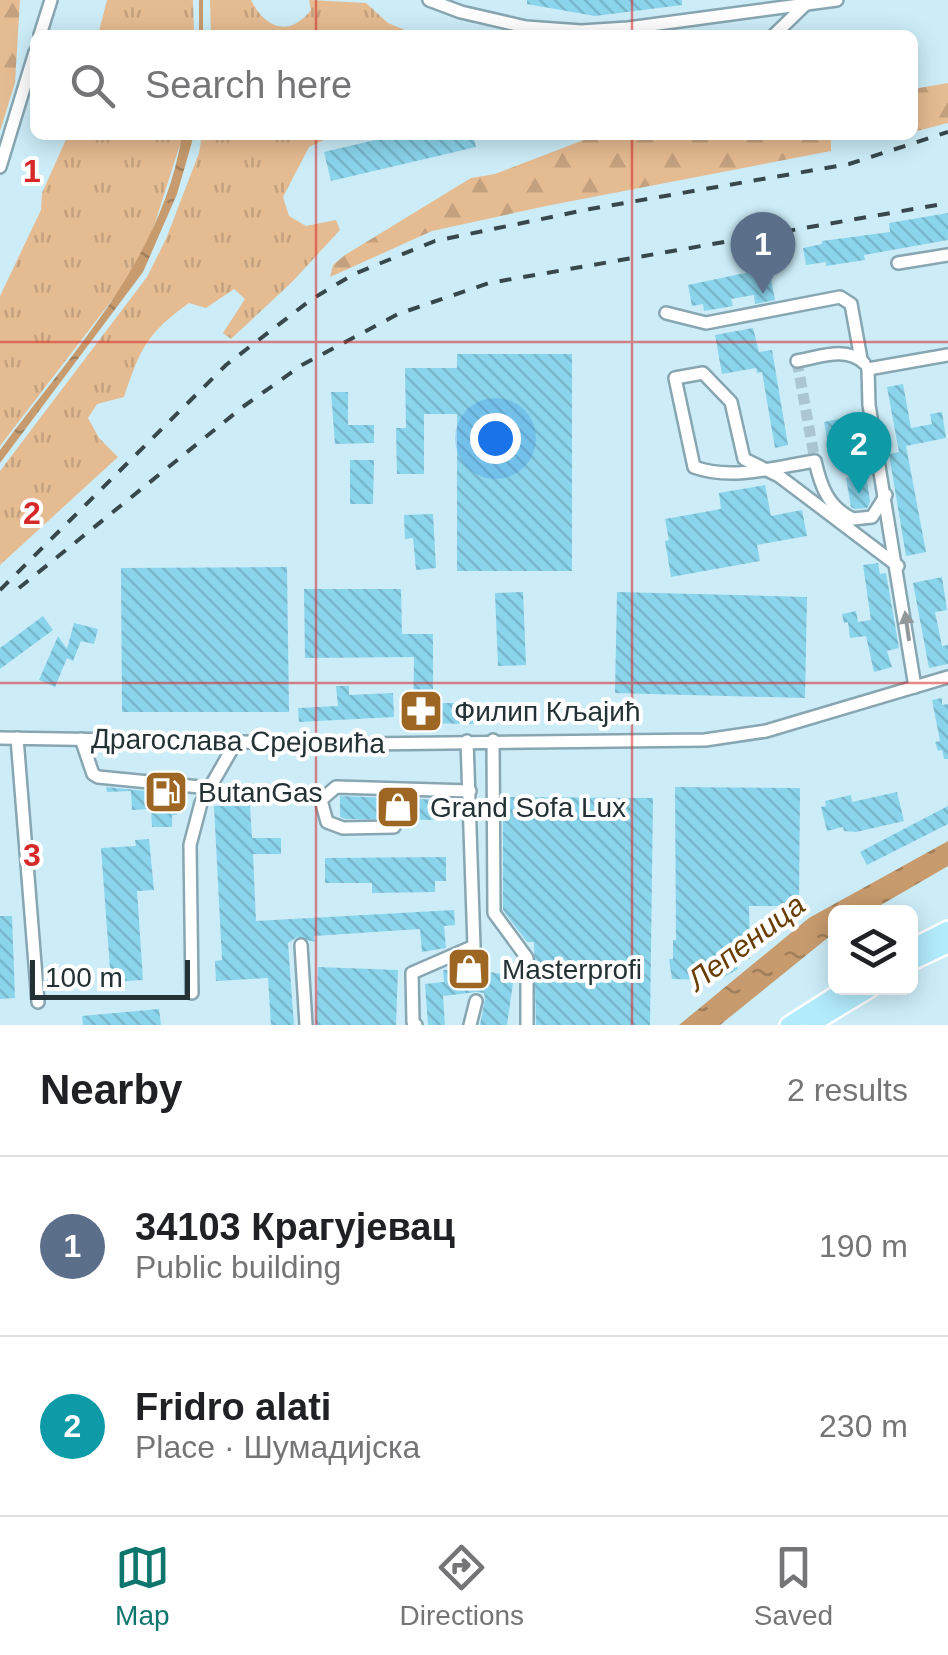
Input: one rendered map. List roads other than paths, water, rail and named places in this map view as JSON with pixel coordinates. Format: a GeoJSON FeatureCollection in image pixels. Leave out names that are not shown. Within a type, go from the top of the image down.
{"type":"FeatureCollection","features":[{"type":"Feature","properties":{"kind":"main road"},"geometry":{"type":"LineString","coordinates":[[918,944],[948,929]]}},
{"type":"Feature","properties":{"kind":"main road"},"geometry":{"type":"LineString","coordinates":[[918,960],[947,949]]}},
{"type":"Feature","properties":{"kind":"main road"},"geometry":{"type":"LineString","coordinates":[[788,1025],[835,995]]}},
{"type":"Feature","properties":{"kind":"main road"},"geometry":{"type":"LineString","coordinates":[[811,1025],[860,995]]}},
{"type":"Feature","properties":{"kind":"street"},"geometry":{"type":"LineString","coordinates":[[42,30],[51,0]]}},
{"type":"Feature","properties":{"kind":"street"},"geometry":{"type":"LineString","coordinates":[[428,0],[508,24],[570,30]]}},
{"type":"Feature","properties":{"kind":"street"},"geometry":{"type":"LineString","coordinates":[[596,30],[837,0]]}},
{"type":"Feature","properties":{"kind":"street"},"geometry":{"type":"LineString","coordinates":[[779,30],[806,3]]}},
{"type":"Feature","properties":{"kind":"street"},"geometry":{"type":"LineString","coordinates":[[0,167],[30,68]]}},
{"type":"Feature","properties":{"kind":"street"},"geometry":{"type":"LineString","coordinates":[[898,263],[948,254]]}},
{"type":"Feature","properties":{"kind":"street"},"geometry":{"type":"LineString","coordinates":[[666,313],[706,323],[840,297],[851,304],[865,364],[915,687]]}},
{"type":"Feature","properties":{"kind":"street"},"geometry":{"type":"LineString","coordinates":[[797,361],[843,352],[865,364],[948,355]]}},
{"type":"Feature","properties":{"kind":"street"},"geometry":{"type":"LineString","coordinates":[[886,495],[872,517],[860,520],[848,518],[824,494],[815,461],[765,469],[716,475],[694,467],[675,378],[703,373],[731,402],[744,459],[765,469],[780,476],[898,566]]}},
{"type":"Feature","properties":{"kind":"street","name":"Драгослава Срејовића"},"geometry":{"type":"LineString","coordinates":[[0,738],[363,744],[720,739],[766,731],[948,677]]}},
{"type":"Feature","properties":{"kind":"street"},"geometry":{"type":"LineString","coordinates":[[16,738],[38,1002]]}},
{"type":"Feature","properties":{"kind":"street"},"geometry":{"type":"LineString","coordinates":[[80,740],[92,774],[98,777],[210,788]]}},
{"type":"Feature","properties":{"kind":"street"},"geometry":{"type":"LineString","coordinates":[[493,740],[494,913],[527,958],[527,1025]]}},
{"type":"Feature","properties":{"kind":"street"},"geometry":{"type":"LineString","coordinates":[[416,1025],[412,1022],[412,973],[474,946],[468,741]]}},
{"type":"Feature","properties":{"kind":"street"},"geometry":{"type":"LineString","coordinates":[[192,994],[190,845],[200,803],[236,742]]}},
{"type":"Feature","properties":{"kind":"street"},"geometry":{"type":"LineString","coordinates":[[394,828],[343,828],[328,822],[321,800],[336,787],[470,791]]}},
{"type":"Feature","properties":{"kind":"street"},"geometry":{"type":"LineString","coordinates":[[301,945],[306,1025]]}},
{"type":"Feature","properties":{"kind":"street"},"geometry":{"type":"LineString","coordinates":[[470,1025],[476,1001]]}},
{"type":"Feature","properties":{"kind":"water"},"geometry":{"type":"Polygon","coordinates":[[[181,140],[193,140],[177,194],[143,272],[0,463],[0,450],[84,340],[135,264],[171,180],[181,140]]]}},
{"type":"Feature","properties":{"kind":"water"},"geometry":{"type":"Polygon","coordinates":[[[948,841],[948,866],[881,905],[832,905],[948,841]]]}},
{"type":"Feature","properties":{"kind":"water"},"geometry":{"type":"Polygon","coordinates":[[[828,907],[828,938],[720,1025],[679,1025],[809,918],[828,907]]]}},
{"type":"Feature","properties":{"kind":"waterway"},"geometry":{"type":"LineString","coordinates":[[201,0],[201,30]]}},
{"type":"Feature","properties":{"kind":"tunnel"},"geometry":{"type":"LineString","coordinates":[[797,361],[815,461]]}},
{"type":"Feature","properties":{"kind":"railway"},"geometry":{"type":"LineString","coordinates":[[0,590],[226,365],[312,299],[354,274],[435,241],[590,209],[849,164],[948,132]]}},
{"type":"Feature","properties":{"kind":"railway"},"geometry":{"type":"LineString","coordinates":[[19,588],[244,406],[302,365],[398,314],[489,283],[948,203]]}},
{"type":"Feature","properties":{"kind":"place","name":"34103 Крагујевац"},"geometry":{"type":"Point","coordinates":[763,294]}},
{"type":"Feature","properties":{"kind":"place","name":"Fridro alati"},"geometry":{"type":"Point","coordinates":[859,494]}},
{"type":"Feature","properties":{"kind":"place","name":"Филип Кљајић"},"geometry":{"type":"Point","coordinates":[421,711]}},
{"type":"Feature","properties":{"kind":"place","name":"ButanGas"},"geometry":{"type":"Point","coordinates":[166,792]}},
{"type":"Feature","properties":{"kind":"place","name":"Grand Sofa Lux"},"geometry":{"type":"Point","coordinates":[398,807]}},
{"type":"Feature","properties":{"kind":"place","name":"Masterprofi"},"geometry":{"type":"Point","coordinates":[469,969]}},
{"type":"Feature","properties":{"kind":"water label","name":"Лепеница"},"geometry":{"type":"Point","coordinates":[746,942]}}]}
